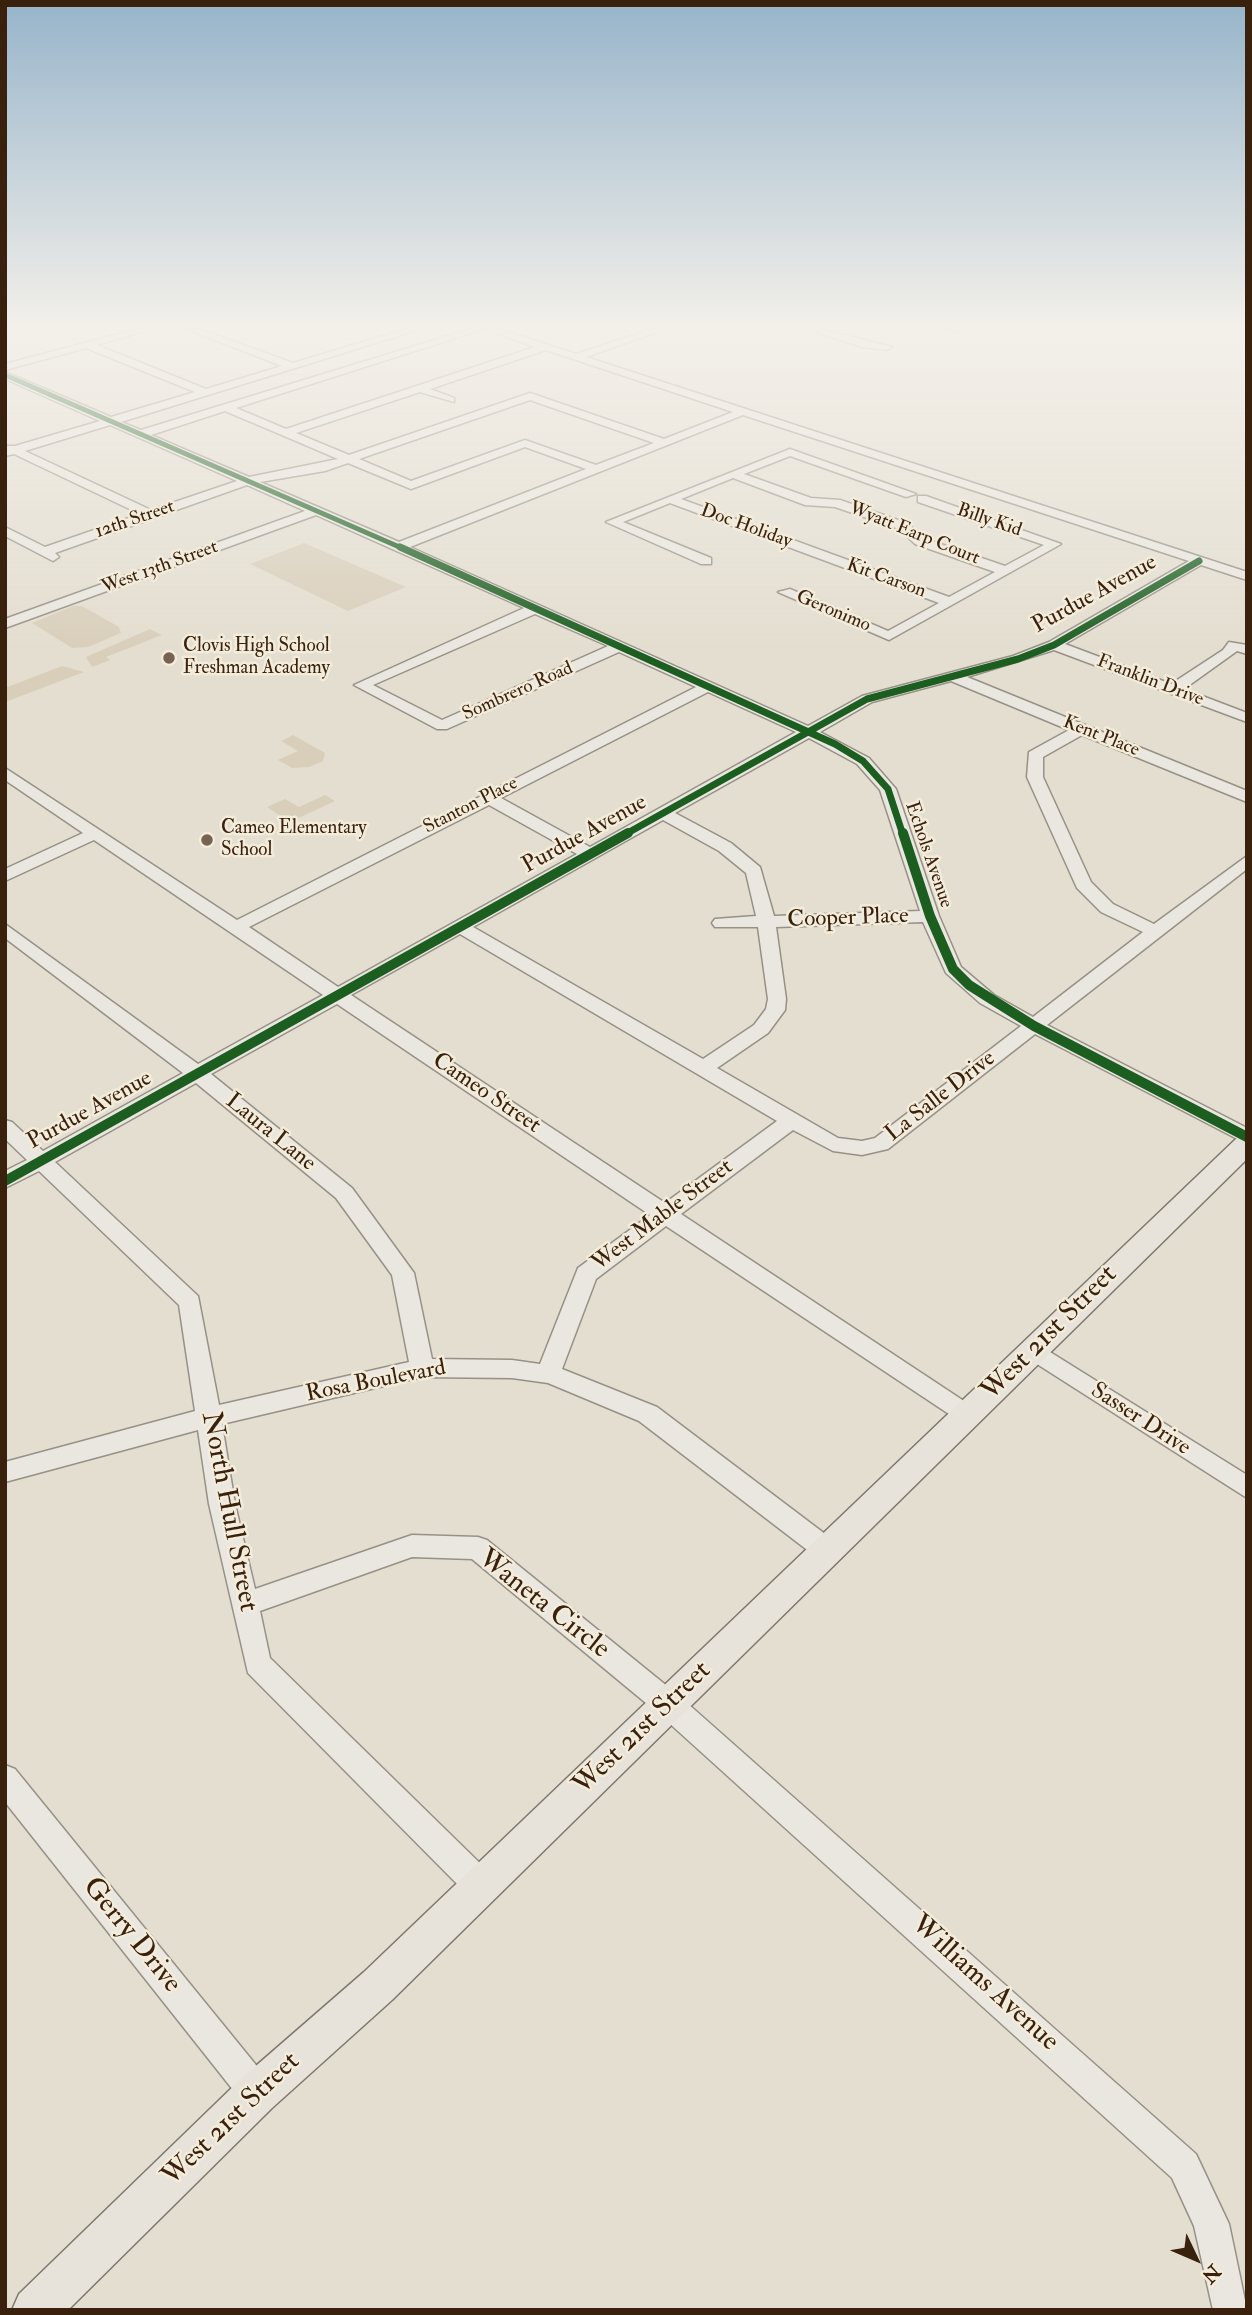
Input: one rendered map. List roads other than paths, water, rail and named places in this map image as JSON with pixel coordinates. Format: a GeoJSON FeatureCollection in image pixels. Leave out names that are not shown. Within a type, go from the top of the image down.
{"type":"FeatureCollection","features":[{"type":"Feature","properties":{"kind":"main road","name":"West 21st Street"},"geometry":{"type":"LineString","coordinates":[[35,2310],[257,2093],[377,1986],[481,1886],[1247,1143]]}},
{"type":"Feature","properties":{"kind":"street"},"geometry":{"type":"LineString","coordinates":[[8,450],[55,437]]}},
{"type":"Feature","properties":{"kind":"street","name":"Echols Avenue"},"geometry":{"type":"LineString","coordinates":[[148,437],[808,731],[863,761],[888,789],[930,916],[953,969],[986,999],[1247,1137]]}},
{"type":"Feature","properties":{"kind":"street"},"geometry":{"type":"LineString","coordinates":[[295,437],[411,485],[525,443],[598,470]]}},
{"type":"Feature","properties":{"kind":"street","name":"12th Street"},"geometry":{"type":"LineString","coordinates":[[5,531],[49,554],[247,481],[349,460],[414,437]]}},
{"type":"Feature","properties":{"kind":"street","name":"12th Street"},"geometry":{"type":"LineString","coordinates":[[649,437],[666,443]]}},
{"type":"Feature","properties":{"kind":"street"},"geometry":{"type":"LineString","coordinates":[[399,547],[681,437]]}},
{"type":"Feature","properties":{"kind":"street"},"geometry":{"type":"LineString","coordinates":[[819,437],[1247,576]]}},
{"type":"Feature","properties":{"kind":"street"},"geometry":{"type":"LineString","coordinates":[[8,450],[151,515]]}},
{"type":"Feature","properties":{"kind":"street","name":"Billy Kid"},"geometry":{"type":"LineString","coordinates":[[732,474],[790,452],[1055,544],[1006,571]]}},
{"type":"Feature","properties":{"kind":"street"},"geometry":{"type":"LineString","coordinates":[[706,561],[611,522],[732,474]]}},
{"type":"Feature","properties":{"kind":"street","name":"Wyatt Earp Court"},"geometry":{"type":"LineString","coordinates":[[732,474],[809,502],[821,501],[904,526],[919,541],[1006,571]]}},
{"type":"Feature","properties":{"kind":"street"},"geometry":{"type":"LineString","coordinates":[[879,518],[952,480]]}},
{"type":"Feature","properties":{"kind":"street"},"geometry":{"type":"LineString","coordinates":[[865,513],[916,497]]}},
{"type":"Feature","properties":{"kind":"street","name":"Doc Holiday"},"geometry":{"type":"LineString","coordinates":[[670,499],[822,556]]}},
{"type":"Feature","properties":{"kind":"street","name":"West 13th Street"},"geometry":{"type":"LineString","coordinates":[[5,624],[316,511]]}},
{"type":"Feature","properties":{"kind":"street","name":"Kit Carson"},"geometry":{"type":"LineString","coordinates":[[822,556],[950,602]]}},
{"type":"Feature","properties":{"kind":"street","name":"Purdue Avenue"},"geometry":{"type":"LineString","coordinates":[[5,1181],[462,928],[867,699],[1018,659],[1054,645],[1199,561]]}},
{"type":"Feature","properties":{"kind":"street"},"geometry":{"type":"LineString","coordinates":[[950,602],[1006,571]]}},
{"type":"Feature","properties":{"kind":"street","name":"Geronimo"},"geometry":{"type":"LineString","coordinates":[[785,592],[889,636],[950,602]]}},
{"type":"Feature","properties":{"kind":"street","name":"Sombrero Road"},"geometry":{"type":"LineString","coordinates":[[534,609],[361,685],[442,726],[618,647]]}},
{"type":"Feature","properties":{"kind":"street","name":"Franklin Drive"},"geometry":{"type":"LineString","coordinates":[[1054,645],[1247,718]]}},
{"type":"Feature","properties":{"kind":"street"},"geometry":{"type":"LineString","coordinates":[[1172,690],[1228,653],[1234,645],[1247,650]]}},
{"type":"Feature","properties":{"kind":"street","name":"Kent Place"},"geometry":{"type":"LineString","coordinates":[[954,677],[1247,797]]}},
{"type":"Feature","properties":{"kind":"street","name":"Stanton Place"},"geometry":{"type":"LineString","coordinates":[[236,927],[707,687]]}},
{"type":"Feature","properties":{"kind":"street"},"geometry":{"type":"LineString","coordinates":[[1081,729],[1035,755],[1035,777],[1083,884],[1107,908],[1155,931]]}},
{"type":"Feature","properties":{"kind":"street","name":"Cameo Street"},"geometry":{"type":"LineString","coordinates":[[9,780],[97,833],[967,1416]]}},
{"type":"Feature","properties":{"kind":"street"},"geometry":{"type":"LineString","coordinates":[[487,797],[592,855]]}},
{"type":"Feature","properties":{"kind":"street"},"geometry":{"type":"LineString","coordinates":[[664,814],[725,847],[754,872],[766,921],[777,999],[775,1010],[761,1029],[705,1067]]}},
{"type":"Feature","properties":{"kind":"street"},"geometry":{"type":"LineString","coordinates":[[1055,820],[1077,820]]}},
{"type":"Feature","properties":{"kind":"street"},"geometry":{"type":"LineString","coordinates":[[5,876],[97,833]]}},
{"type":"Feature","properties":{"kind":"street","name":"La Salle Drive"},"geometry":{"type":"LineString","coordinates":[[462,928],[705,1067],[833,1144],[862,1148],[881,1144],[1247,861]]}},
{"type":"Feature","properties":{"kind":"street","name":"Cooper Place"},"geometry":{"type":"LineString","coordinates":[[721,923],[930,916]]}},
{"type":"Feature","properties":{"kind":"street","name":"Laura Lane"},"geometry":{"type":"LineString","coordinates":[[5,929],[199,1075],[344,1192],[404,1273],[422,1368]]}},
{"type":"Feature","properties":{"kind":"street","name":"West Mable Street"},"geometry":{"type":"LineString","coordinates":[[548,1374],[586,1273],[793,1119]]}},
{"type":"Feature","properties":{"kind":"street","name":"North Hull Street"},"geometry":{"type":"LineString","coordinates":[[5,1127],[43,1160],[190,1302],[222,1504],[258,1664],[481,1886]]}},
{"type":"Feature","properties":{"kind":"street","name":"Sasser Drive"},"geometry":{"type":"LineString","coordinates":[[1034,1351],[1247,1489]]}},
{"type":"Feature","properties":{"kind":"street","name":"Rosa Boulevard"},"geometry":{"type":"LineString","coordinates":[[5,1472],[210,1417],[422,1368],[468,1367],[548,1374],[582,1385],[648,1414],[828,1551]]}},
{"type":"Feature","properties":{"kind":"street","name":"Waneta Circle"},"geometry":{"type":"LineString","coordinates":[[245,1604],[412,1546],[478,1548],[668,1704]]}},
{"type":"Feature","properties":{"kind":"street","name":"Williams Avenue"},"geometry":{"type":"LineString","coordinates":[[668,1704],[1184,2166],[1211,2224],[1231,2310]]}},
{"type":"Feature","properties":{"kind":"street","name":"Gerry Drive"},"geometry":{"type":"LineString","coordinates":[[5,1779],[257,2093]]}},
{"type":"Feature","properties":{"kind":"place","name":"Clovis High School Freshman Academy"},"geometry":{"type":"Point","coordinates":[169,658]}},
{"type":"Feature","properties":{"kind":"place","name":"Cameo Elementary School"},"geometry":{"type":"Point","coordinates":[207,840]}}]}
